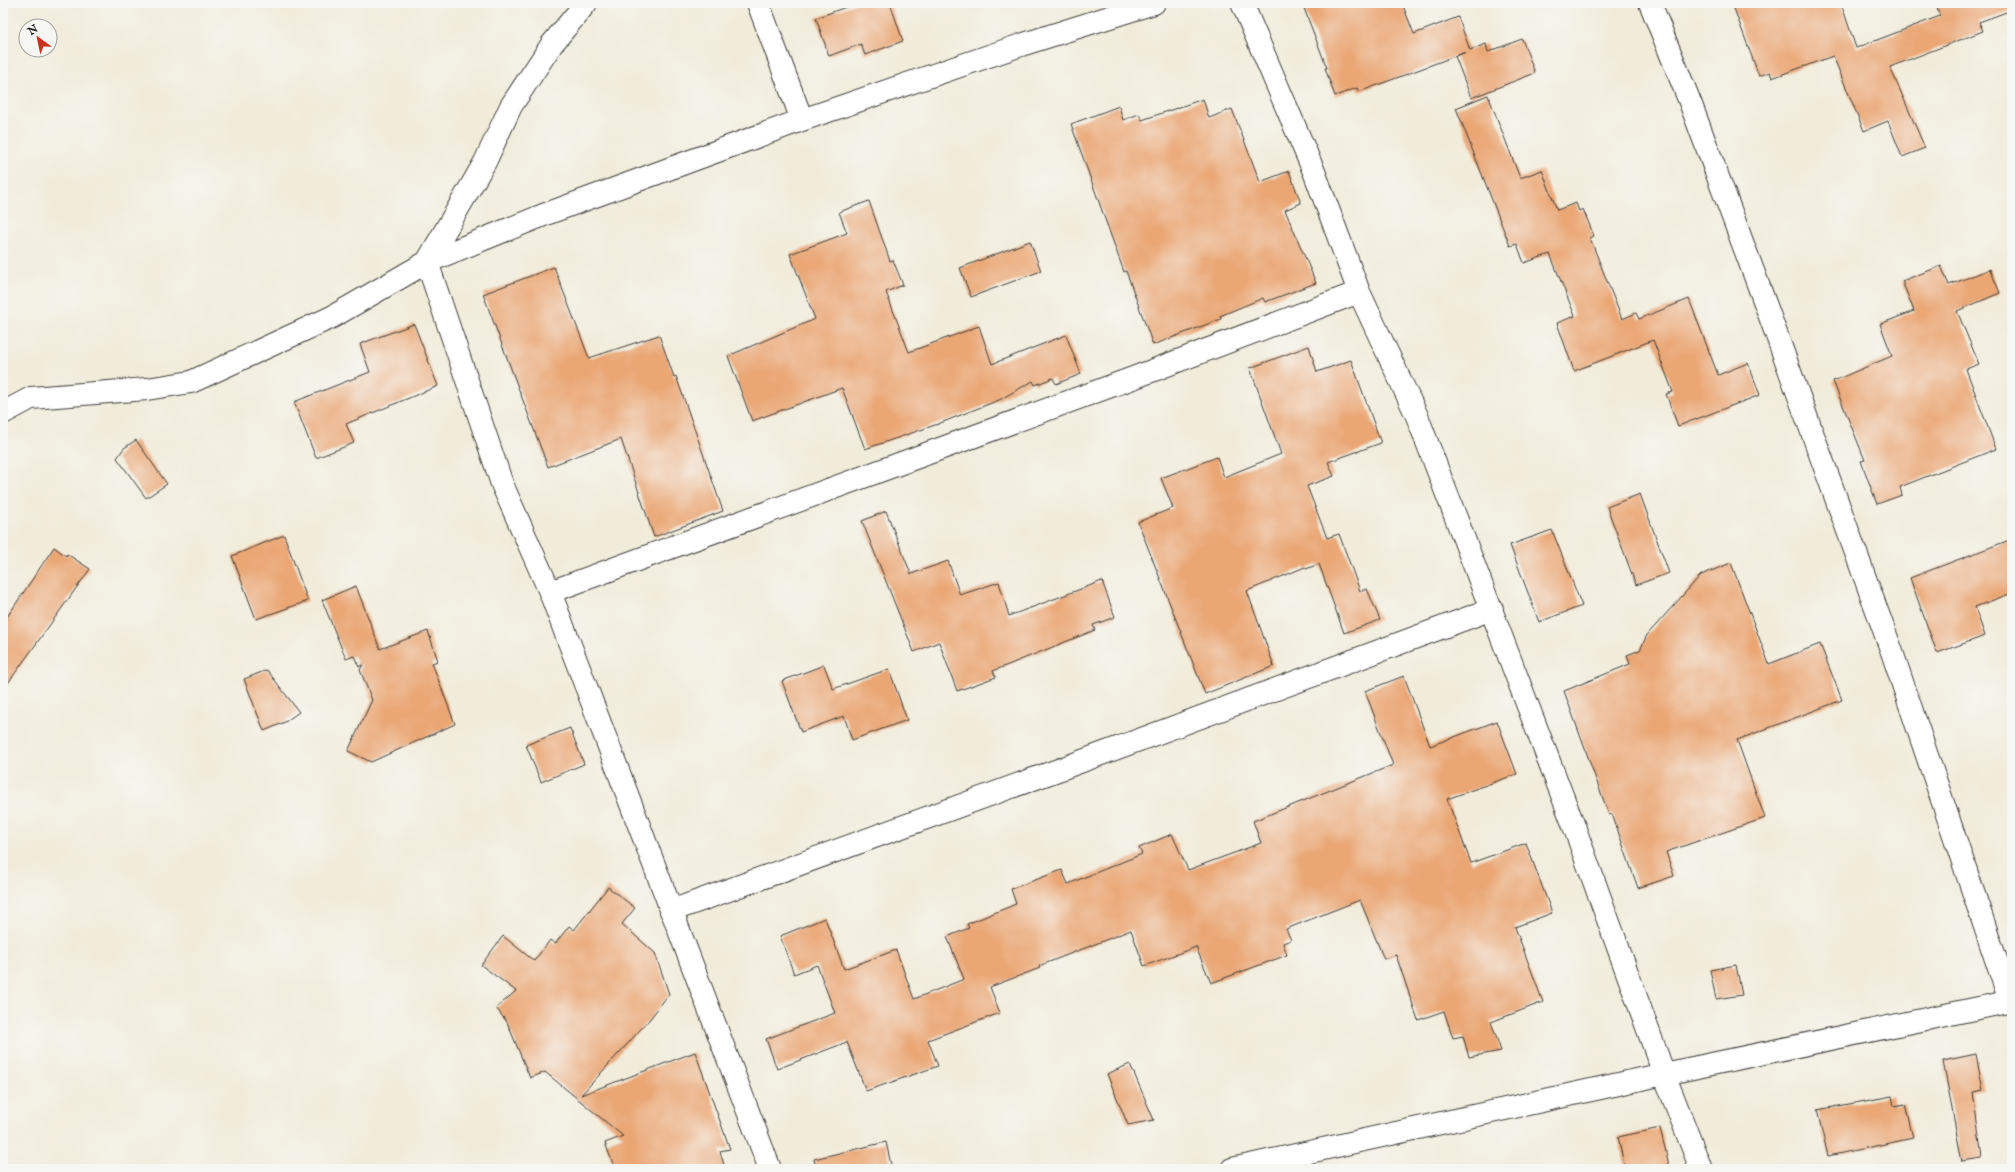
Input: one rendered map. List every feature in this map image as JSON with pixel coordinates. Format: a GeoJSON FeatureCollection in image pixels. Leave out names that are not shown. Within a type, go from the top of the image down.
{"type":"FeatureCollection","features":[{"type":"Feature","properties":{"kind":"street"},"geometry":{"type":"LineString","coordinates":[[586,3],[552,44],[511,106],[486,162],[427,262],[502,484],[550,592],[770,1169]]}},
{"type":"Feature","properties":{"kind":"street"},"geometry":{"type":"LineString","coordinates":[[758,3],[802,120]]}},
{"type":"Feature","properties":{"kind":"street"},"geometry":{"type":"LineString","coordinates":[[3,413],[30,398],[147,389],[191,382],[332,317],[427,262],[546,214],[802,120],[1021,45],[1154,3]]}},
{"type":"Feature","properties":{"kind":"street"},"geometry":{"type":"LineString","coordinates":[[1242,3],[1315,174],[1360,292],[1417,416],[1575,829],[1664,1074],[1701,1169]]}},
{"type":"Feature","properties":{"kind":"street"},"geometry":{"type":"LineString","coordinates":[[1232,1169],[1664,1074],[2011,1001],[1892,652],[1690,102],[1650,3]]}},
{"type":"Feature","properties":{"kind":"street"},"geometry":{"type":"LineString","coordinates":[[550,592],[1360,292]]}},
{"type":"Feature","properties":{"kind":"street"},"geometry":{"type":"LineString","coordinates":[[671,910],[1058,770],[1492,609]]}},
{"type":"Feature","properties":{"kind":"building"},"geometry":{"type":"Polygon","coordinates":[[[857,3],[890,3],[903,41],[865,55],[861,44],[829,56],[816,18],[857,3]]]}},
{"type":"Feature","properties":{"kind":"building"},"geometry":{"type":"Polygon","coordinates":[[[1302,3],[1402,3],[1414,34],[1458,17],[1470,50],[1486,44],[1488,52],[1522,39],[1535,73],[1471,98],[1455,56],[1359,92],[1357,88],[1335,96],[1325,68],[1327,68],[1302,3]]]}},
{"type":"Feature","properties":{"kind":"building"},"geometry":{"type":"Polygon","coordinates":[[[1732,3],[1841,3],[1856,48],[1940,16],[1935,3],[2012,3],[2012,10],[1979,22],[1983,31],[1890,67],[1925,148],[1902,157],[1888,121],[1864,131],[1833,56],[1772,78],[1770,72],[1759,76],[1732,3]]]}},
{"type":"Feature","properties":{"kind":"building"},"geometry":{"type":"Polygon","coordinates":[[[1488,95],[1520,178],[1542,170],[1557,210],[1576,203],[1579,211],[1583,209],[1594,236],[1590,238],[1622,319],[1636,313],[1639,319],[1689,299],[1718,375],[1748,363],[1760,395],[1678,426],[1666,394],[1673,392],[1653,340],[1574,371],[1557,323],[1575,316],[1550,254],[1524,263],[1517,244],[1510,246],[1456,108],[1488,95]]]}},
{"type":"Feature","properties":{"kind":"building"},"geometry":{"type":"Polygon","coordinates":[[[1203,99],[1209,118],[1232,109],[1260,182],[1289,171],[1301,203],[1285,210],[1316,283],[1265,302],[1263,298],[1220,316],[1221,319],[1153,345],[1126,271],[1124,272],[1071,124],[1119,106],[1123,120],[1139,114],[1142,120],[1203,99]]]}},
{"type":"Feature","properties":{"kind":"building"},"geometry":{"type":"Polygon","coordinates":[[[869,201],[890,261],[893,260],[903,285],[886,292],[909,352],[979,326],[992,364],[1066,335],[1081,374],[1056,384],[1053,378],[1035,385],[1033,381],[999,400],[938,424],[865,449],[842,388],[752,421],[728,356],[815,319],[790,254],[847,233],[839,212],[869,201]]]}},
{"type":"Feature","properties":{"kind":"building"},"geometry":{"type":"Polygon","coordinates":[[[1030,241],[1041,271],[971,297],[960,268],[1030,241]]]}},
{"type":"Feature","properties":{"kind":"building"},"geometry":{"type":"Polygon","coordinates":[[[1941,266],[1949,285],[1990,269],[2000,293],[1957,311],[1979,364],[1966,369],[1996,449],[1900,487],[1902,495],[1877,504],[1861,461],[1865,460],[1833,381],[1892,356],[1880,324],[1914,311],[1902,281],[1941,266]]]}},
{"type":"Feature","properties":{"kind":"building"},"geometry":{"type":"Polygon","coordinates":[[[554,267],[589,358],[659,335],[674,377],[676,376],[723,511],[654,537],[621,439],[548,467],[483,294],[554,267]]]}},
{"type":"Feature","properties":{"kind":"building"},"geometry":{"type":"Polygon","coordinates":[[[414,324],[438,386],[346,424],[354,443],[316,458],[294,402],[370,372],[360,344],[414,324]]]}},
{"type":"Feature","properties":{"kind":"building"},"geometry":{"type":"Polygon","coordinates":[[[1309,346],[1317,372],[1351,360],[1381,443],[1328,462],[1334,476],[1307,486],[1327,538],[1339,534],[1360,591],[1367,589],[1380,620],[1344,633],[1319,564],[1306,569],[1305,567],[1247,591],[1274,666],[1205,694],[1138,522],[1173,508],[1161,478],[1217,457],[1224,477],[1281,454],[1250,368],[1309,346]]]}},
{"type":"Feature","properties":{"kind":"building"},"geometry":{"type":"Polygon","coordinates":[[[136,440],[167,484],[146,498],[117,458],[124,448],[136,440]]]}},
{"type":"Feature","properties":{"kind":"building"},"geometry":{"type":"Polygon","coordinates":[[[1640,494],[1669,573],[1636,585],[1607,507],[1640,494]]]}},
{"type":"Feature","properties":{"kind":"building"},"geometry":{"type":"Polygon","coordinates":[[[886,511],[911,574],[948,561],[960,595],[999,582],[1009,616],[1102,581],[1115,617],[1093,625],[1095,630],[993,671],[996,677],[957,691],[939,642],[914,652],[862,521],[886,511]]]}},
{"type":"Feature","properties":{"kind":"building"},"geometry":{"type":"Polygon","coordinates":[[[1552,530],[1582,606],[1539,622],[1510,545],[1552,530]]]}},
{"type":"Feature","properties":{"kind":"building"},"geometry":{"type":"Polygon","coordinates":[[[284,535],[308,601],[256,619],[232,556],[284,535]]]}},
{"type":"Feature","properties":{"kind":"building"},"geometry":{"type":"Polygon","coordinates":[[[2012,539],[2012,593],[1975,607],[1985,636],[1937,653],[1910,578],[2012,539]]]}},
{"type":"Feature","properties":{"kind":"building"},"geometry":{"type":"Polygon","coordinates":[[[54,547],[66,556],[67,554],[90,569],[3,690],[3,623],[54,547]]]}},
{"type":"Feature","properties":{"kind":"building"},"geometry":{"type":"Polygon","coordinates":[[[1731,563],[1769,664],[1820,644],[1842,700],[1737,740],[1765,818],[1666,852],[1674,876],[1638,888],[1612,814],[1609,815],[1564,691],[1630,664],[1627,655],[1640,650],[1647,635],[1701,575],[1731,563]]]}},
{"type":"Feature","properties":{"kind":"building"},"geometry":{"type":"Polygon","coordinates":[[[356,586],[380,649],[428,631],[438,661],[432,663],[455,724],[371,762],[348,751],[372,700],[360,670],[363,664],[359,667],[354,656],[346,659],[322,600],[356,586]]]}},
{"type":"Feature","properties":{"kind":"building"},"geometry":{"type":"Polygon","coordinates":[[[824,665],[833,689],[889,669],[907,720],[852,740],[844,716],[801,732],[782,681],[824,665]]]}},
{"type":"Feature","properties":{"kind":"building"},"geometry":{"type":"Polygon","coordinates":[[[267,670],[299,712],[285,722],[264,731],[244,679],[267,670]]]}},
{"type":"Feature","properties":{"kind":"building"},"geometry":{"type":"Polygon","coordinates":[[[1404,676],[1430,746],[1497,721],[1517,774],[1447,799],[1471,863],[1526,843],[1552,913],[1515,927],[1543,1002],[1491,1022],[1501,1051],[1469,1057],[1463,1036],[1453,1038],[1444,1011],[1418,1020],[1396,955],[1384,959],[1360,900],[1286,929],[1291,940],[1283,943],[1287,955],[1211,983],[1196,947],[1144,966],[1131,930],[990,987],[1000,1013],[928,1040],[938,1066],[866,1091],[847,1042],[777,1069],[766,1039],[835,1013],[817,965],[794,974],[780,936],[825,918],[844,969],[896,950],[914,999],[964,979],[947,937],[969,928],[967,924],[1016,904],[1011,889],[1062,870],[1068,884],[1142,854],[1139,848],[1172,834],[1188,870],[1261,843],[1253,821],[1393,765],[1365,691],[1404,676]]]}},
{"type":"Feature","properties":{"kind":"building"},"geometry":{"type":"Polygon","coordinates":[[[570,728],[584,764],[541,782],[526,745],[570,728]]]}},
{"type":"Feature","properties":{"kind":"building"},"geometry":{"type":"Polygon","coordinates":[[[608,887],[635,908],[622,924],[655,953],[669,994],[649,1020],[581,1095],[695,1052],[730,1149],[720,1151],[725,1169],[615,1169],[605,1143],[623,1136],[545,1072],[530,1078],[507,1022],[496,1008],[516,991],[481,965],[503,936],[534,961],[550,940],[555,944],[569,926],[574,930],[608,887]]]}},
{"type":"Feature","properties":{"kind":"building"},"geometry":{"type":"Polygon","coordinates":[[[1736,965],[1742,995],[1716,999],[1710,970],[1736,965]]]}},
{"type":"Feature","properties":{"kind":"building"},"geometry":{"type":"Polygon","coordinates":[[[1976,1054],[1983,1090],[1973,1092],[1982,1159],[1962,1162],[1943,1061],[1976,1054]]]}},
{"type":"Feature","properties":{"kind":"building"},"geometry":{"type":"Polygon","coordinates":[[[1130,1064],[1154,1120],[1128,1125],[1107,1074],[1130,1064]]]}},
{"type":"Feature","properties":{"kind":"building"},"geometry":{"type":"Polygon","coordinates":[[[1892,1096],[1894,1106],[1905,1104],[1913,1138],[1828,1156],[1817,1110],[1892,1096]]]}},
{"type":"Feature","properties":{"kind":"building"},"geometry":{"type":"Polygon","coordinates":[[[1660,1128],[1670,1169],[1625,1169],[1618,1137],[1660,1128]]]}},
{"type":"Feature","properties":{"kind":"building"},"geometry":{"type":"Polygon","coordinates":[[[886,1142],[892,1169],[816,1169],[814,1159],[886,1142]]]}}]}
